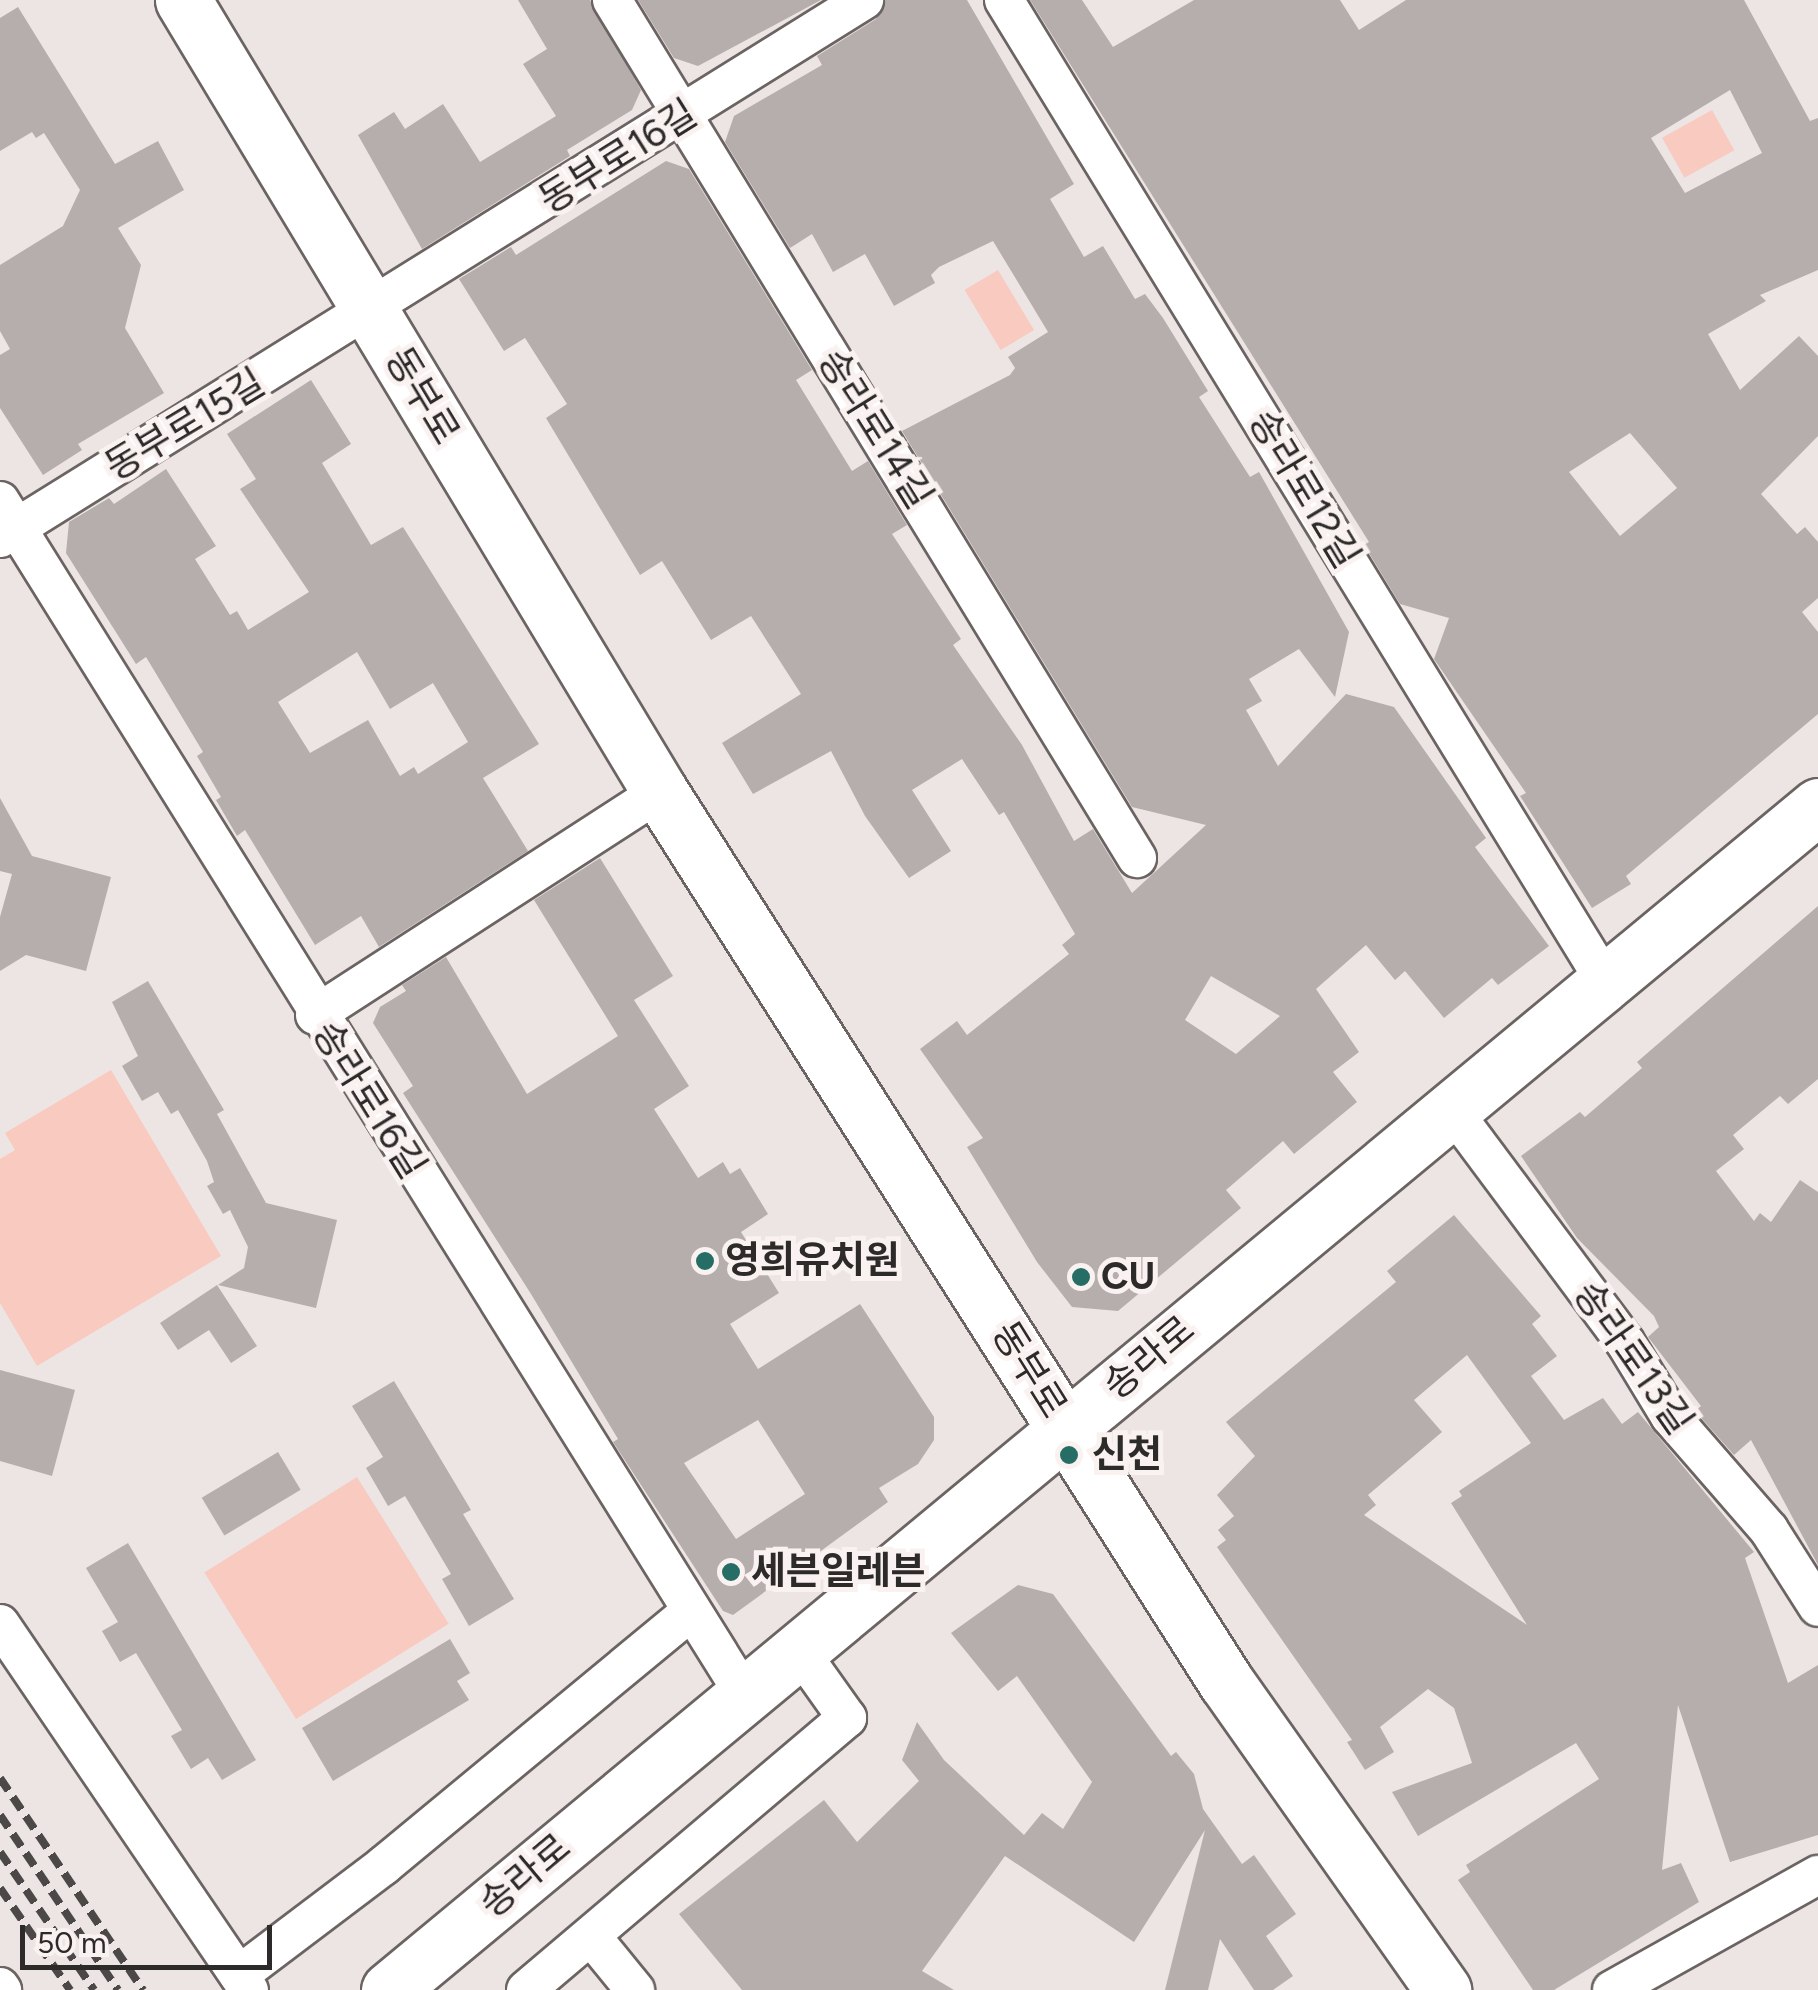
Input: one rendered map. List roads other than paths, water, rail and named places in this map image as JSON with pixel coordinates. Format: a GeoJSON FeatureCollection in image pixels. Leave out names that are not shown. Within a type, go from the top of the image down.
{"type":"FeatureCollection","features":[{"type":"Feature","properties":{"kind":"main road","name":"동부로"},"geometry":{"type":"LineString","coordinates":[[183,0],[660,792],[1226,1682],[1443,1990]]}},
{"type":"Feature","properties":{"kind":"main road","name":"송라로"},"geometry":{"type":"LineString","coordinates":[[389,1990],[1449,1106],[1818,806]]}},
{"type":"Feature","properties":{"kind":"street","name":"송라로14길"},"geometry":{"type":"LineString","coordinates":[[612,0],[1138,858]]}},
{"type":"Feature","properties":{"kind":"street","name":"동부로16길"},"geometry":{"type":"LineString","coordinates":[[371,312],[864,0]]}},
{"type":"Feature","properties":{"kind":"street","name":"송라로12길"},"geometry":{"type":"LineString","coordinates":[[1004,0],[1604,978]]}},
{"type":"Feature","properties":{"kind":"street","name":"동부로15길"},"geometry":{"type":"LineString","coordinates":[[5,522],[371,312]]}},
{"type":"Feature","properties":{"kind":"street","name":"송라로16길"},"geometry":{"type":"LineString","coordinates":[[5,522],[744,1694]]}},
{"type":"Feature","properties":{"kind":"street"},"geometry":{"type":"LineString","coordinates":[[315,1015],[660,792]]}},
{"type":"Feature","properties":{"kind":"street","name":"송라로13길"},"geometry":{"type":"LineString","coordinates":[[1449,1106],[1625,1342],[1670,1416],[1769,1530],[1818,1608]]}},
{"type":"Feature","properties":{"kind":"street"},"geometry":{"type":"LineString","coordinates":[[0,1624],[244,1982],[691,1611]]}},
{"type":"Feature","properties":{"kind":"street"},"geometry":{"type":"LineString","coordinates":[[526,1990],[847,1718],[798,1650]]}},
{"type":"Feature","properties":{"kind":"street"},"geometry":{"type":"LineString","coordinates":[[1612,1990],[1818,1875]]}},
{"type":"Feature","properties":{"kind":"street"},"geometry":{"type":"LineString","coordinates":[[591,1936],[635,1990]]}},
{"type":"Feature","properties":{"kind":"railway"},"geometry":{"type":"LineString","coordinates":[[0,1778],[143,1990]]}},
{"type":"Feature","properties":{"kind":"railway"},"geometry":{"type":"LineString","coordinates":[[0,1815],[118,1990]]}},
{"type":"Feature","properties":{"kind":"railway"},"geometry":{"type":"LineString","coordinates":[[0,1852],[94,1990]]}},
{"type":"Feature","properties":{"kind":"railway"},"geometry":{"type":"LineString","coordinates":[[0,1888],[70,1990]]}},
{"type":"Feature","properties":{"kind":"place","name":"영희유치원"},"geometry":{"type":"Point","coordinates":[705,1261]}},
{"type":"Feature","properties":{"kind":"place","name":"CU"},"geometry":{"type":"Point","coordinates":[1081,1277]}},
{"type":"Feature","properties":{"kind":"place","name":"신천"},"geometry":{"type":"Point","coordinates":[1069,1455]}},
{"type":"Feature","properties":{"kind":"place","name":"세븐일레븐"},"geometry":{"type":"Point","coordinates":[731,1572]}}]}
